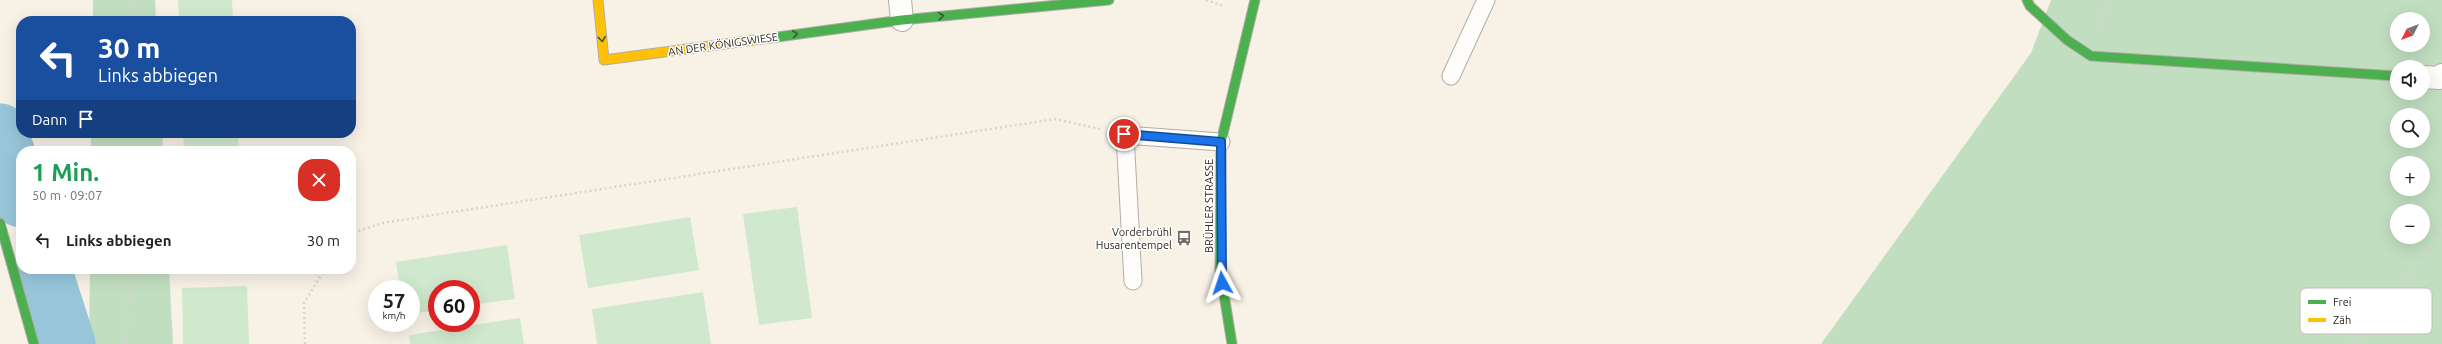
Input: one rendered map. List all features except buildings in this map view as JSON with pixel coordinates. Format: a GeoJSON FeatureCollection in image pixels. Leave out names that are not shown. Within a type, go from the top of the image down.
{"type":"FeatureCollection","features":[{"type":"Feature","properties":{"kind":"street","name":"AN DER KÖNIGSWIESE"},"geometry":{"type":"LineString","coordinates":[[598,0],[604,60],[901,10],[1109,0]]}},
{"type":"Feature","properties":{"kind":"street","name":"BRÜHLER STRASSE"},"geometry":{"type":"LineString","coordinates":[[1232,344],[1220,270],[1221,142],[1250,15],[1255,0]]}},
{"type":"Feature","properties":{"kind":"street"},"geometry":{"type":"LineString","coordinates":[[2028,3],[2067,40],[2091,56],[2390,76]]}},
{"type":"Feature","properties":{"kind":"street"},"geometry":{"type":"LineString","coordinates":[[2430,78],[2439,78],[2442,75]]}},
{"type":"Feature","properties":{"kind":"street"},"geometry":{"type":"LineString","coordinates":[[0,223],[34,344]]}},
{"type":"Feature","properties":{"kind":"lane"},"geometry":{"type":"LineString","coordinates":[[1451,76],[1486,0]]}},
{"type":"Feature","properties":{"kind":"lane"},"geometry":{"type":"LineString","coordinates":[[1133,281],[1124,134],[1221,142]]}},
{"type":"Feature","properties":{"kind":"path"},"geometry":{"type":"LineString","coordinates":[[134,0],[134,16]]}},
{"type":"Feature","properties":{"kind":"path"},"geometry":{"type":"LineString","coordinates":[[1206,0],[1218,4]]}},
{"type":"Feature","properties":{"kind":"path"},"geometry":{"type":"LineString","coordinates":[[356,232],[382,223],[1055,119],[1124,134]]}},
{"type":"Feature","properties":{"kind":"path"},"geometry":{"type":"LineString","coordinates":[[2398,288],[2442,230]]}},
{"type":"Feature","properties":{"kind":"path"},"geometry":{"type":"LineString","coordinates":[[127,344],[128,274]]}},
{"type":"Feature","properties":{"kind":"path"},"geometry":{"type":"LineString","coordinates":[[305,344],[304,303],[322,274]]}},
{"type":"Feature","properties":{"kind":"path"},"geometry":{"type":"LineString","coordinates":[[2356,344],[2364,334]]}},
{"type":"Feature","properties":{"kind":"path"},"geometry":{"type":"LineString","coordinates":[[2351,344],[2360,339]]}},
{"type":"Feature","properties":{"kind":"green space"},"geometry":{"type":"Polygon","coordinates":[[[93,0],[155,0],[156,16],[93,16],[93,0]]]}},
{"type":"Feature","properties":{"kind":"green space"},"geometry":{"type":"Polygon","coordinates":[[[178,0],[232,0],[233,16],[179,16],[178,0]]]}},
{"type":"Feature","properties":{"kind":"green space"},"geometry":{"type":"Polygon","coordinates":[[[2051,0],[2442,0],[2442,344],[1821,344],[2031,53],[2051,0]]]}},
{"type":"Feature","properties":{"kind":"green space"},"geometry":{"type":"Polygon","coordinates":[[[91,138],[162,138],[163,146],[91,146],[91,138]]]}},
{"type":"Feature","properties":{"kind":"green space"},"geometry":{"type":"Polygon","coordinates":[[[183,138],[238,138],[239,146],[184,146],[183,138]]]}},
{"type":"Feature","properties":{"kind":"green space"},"geometry":{"type":"Polygon","coordinates":[[[797,207],[812,318],[759,325],[743,214],[797,207]]]}},
{"type":"Feature","properties":{"kind":"green space"},"geometry":{"type":"Polygon","coordinates":[[[690,217],[699,270],[588,288],[579,235],[690,217]]]}},
{"type":"Feature","properties":{"kind":"green space"},"geometry":{"type":"Polygon","coordinates":[[[507,245],[515,299],[480,304],[480,280],[428,280],[428,311],[420,313],[420,280],[399,280],[396,262],[507,245]]]}},
{"type":"Feature","properties":{"kind":"green space"},"geometry":{"type":"Polygon","coordinates":[[[90,274],[169,274],[173,344],[89,344],[90,274]]]}},
{"type":"Feature","properties":{"kind":"green space"},"geometry":{"type":"Polygon","coordinates":[[[247,286],[249,344],[183,344],[182,288],[247,286]]]}},
{"type":"Feature","properties":{"kind":"green space"},"geometry":{"type":"Polygon","coordinates":[[[703,292],[711,344],[597,344],[592,309],[703,292]]]}},
{"type":"Feature","properties":{"kind":"green space"},"geometry":{"type":"Polygon","coordinates":[[[520,318],[524,344],[410,344],[409,335],[429,332],[480,332],[480,324],[520,318]]]}},
{"type":"Feature","properties":{"kind":"waterway"},"geometry":{"type":"LineString","coordinates":[[0,132],[16,183]]}},
{"type":"Feature","properties":{"kind":"waterway"},"geometry":{"type":"LineString","coordinates":[[45,274],[67,344]]}},
{"type":"Feature","properties":{"kind":"traffic: fast"},"geometry":{"type":"LineString","coordinates":[[770,38],[902,20],[1109,0]]}},
{"type":"Feature","properties":{"kind":"traffic: fast"},"geometry":{"type":"LineString","coordinates":[[1232,344],[1220,270],[1221,142],[1255,0]]}},
{"type":"Feature","properties":{"kind":"traffic: fast"},"geometry":{"type":"LineString","coordinates":[[2027,0],[2030,6],[2067,40],[2091,56],[2390,76]]}},
{"type":"Feature","properties":{"kind":"traffic: fast"},"geometry":{"type":"LineString","coordinates":[[0,223],[34,344]]}},
{"type":"Feature","properties":{"kind":"traffic: slow"},"geometry":{"type":"LineString","coordinates":[[598,0],[604,60],[770,38]]}},
{"type":"Feature","properties":{"kind":"place","name":"Vorderbrühl Husarentempel"},"geometry":{"type":"Point","coordinates":[1184,238]}},
{"type":"Feature","properties":{"kind":"route"},"geometry":{"type":"LineString","coordinates":[[1124,134],[1221,142],[1220,270],[1222,283]]}}]}
